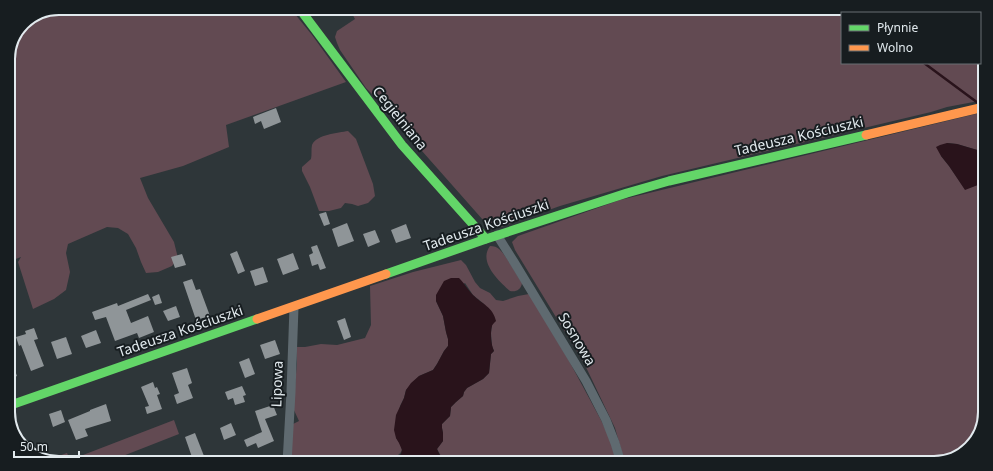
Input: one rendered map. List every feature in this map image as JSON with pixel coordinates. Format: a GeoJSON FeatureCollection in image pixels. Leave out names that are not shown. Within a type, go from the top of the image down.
{"type":"FeatureCollection","features":[{"type":"Feature","properties":{"kind":"street","name":"Cegielniana"},"geometry":{"type":"LineString","coordinates":[[304,15],[387,126],[486,239]]}},
{"type":"Feature","properties":{"kind":"street","name":"Tadeusza Kościuszki"},"geometry":{"type":"LineString","coordinates":[[15,404],[486,239],[583,207],[669,181],[978,108]]}},
{"type":"Feature","properties":{"kind":"street","name":"Sosnowa"},"geometry":{"type":"LineString","coordinates":[[497,236],[586,381],[606,420],[619,456]]}},
{"type":"Feature","properties":{"kind":"street","name":"Lipowa"},"geometry":{"type":"LineString","coordinates":[[287,456],[294,306]]}},
{"type":"Feature","properties":{"kind":"shaded area"},"geometry":{"type":"Polygon","coordinates":[[[59,15],[296,15],[346,82],[226,125],[229,147],[183,166],[140,178],[148,198],[174,242],[178,258],[172,266],[158,272],[146,273],[136,248],[128,234],[118,228],[107,227],[68,244],[66,253],[70,272],[66,290],[54,299],[33,309],[18,262],[21,257],[15,259],[15,56],[18,42],[22,35],[35,22],[42,18],[59,15]]]}},
{"type":"Feature","properties":{"kind":"shaded area"},"geometry":{"type":"Polygon","coordinates":[[[353,15],[841,15],[841,64],[978,64],[978,101],[947,107],[662,176],[560,206],[501,227],[495,227],[483,220],[383,105],[366,88],[340,50],[335,37],[337,31],[355,19],[353,15]]]}},
{"type":"Feature","properties":{"kind":"shaded area"},"geometry":{"type":"Polygon","coordinates":[[[978,113],[978,150],[957,144],[947,143],[941,156],[965,189],[978,185],[978,418],[971,436],[958,449],[948,454],[934,456],[623,456],[615,428],[584,363],[515,250],[512,242],[518,236],[620,200],[978,113]]]}},
{"type":"Feature","properties":{"kind":"shaded area"},"geometry":{"type":"Polygon","coordinates":[[[348,131],[356,139],[373,184],[375,196],[368,203],[358,206],[345,203],[341,208],[329,211],[319,211],[302,171],[302,167],[311,159],[312,145],[318,138],[348,131]]]}},
{"type":"Feature","properties":{"kind":"shaded area"},"geometry":{"type":"Polygon","coordinates":[[[947,143],[957,144],[978,150],[978,185],[965,190],[936,147],[947,143]]]}},
{"type":"Feature","properties":{"kind":"shaded area"},"geometry":{"type":"Polygon","coordinates":[[[490,246],[499,249],[511,265],[522,283],[518,290],[510,291],[491,271],[487,258],[487,252],[490,246]]]}},
{"type":"Feature","properties":{"kind":"shaded area"},"geometry":{"type":"Polygon","coordinates":[[[461,260],[466,265],[480,288],[490,293],[496,300],[503,301],[529,294],[568,359],[602,422],[611,442],[615,456],[441,456],[437,449],[443,441],[442,424],[450,416],[451,407],[463,396],[467,388],[483,379],[489,373],[491,354],[494,351],[491,333],[492,325],[484,304],[473,295],[465,283],[436,301],[443,316],[448,346],[433,370],[419,376],[406,390],[400,406],[396,438],[400,443],[402,450],[397,456],[290,456],[293,424],[299,421],[293,408],[297,363],[296,347],[321,344],[337,345],[365,338],[371,325],[370,286],[413,272],[461,260]]]}},
{"type":"Feature","properties":{"kind":"shaded area"},"geometry":{"type":"Polygon","coordinates":[[[451,278],[459,278],[473,295],[490,309],[495,316],[496,321],[491,329],[494,351],[491,354],[489,373],[483,379],[467,388],[463,396],[451,407],[450,416],[442,424],[443,441],[437,449],[442,456],[398,456],[401,454],[402,450],[394,430],[396,415],[406,390],[419,376],[433,370],[448,346],[443,316],[436,301],[436,295],[444,281],[451,278]]]}},
{"type":"Feature","properties":{"kind":"shaded area"},"geometry":{"type":"Polygon","coordinates":[[[174,420],[179,434],[123,456],[80,456],[174,420]]]}},
{"type":"Feature","properties":{"kind":"shaded area"},"geometry":{"type":"Polygon","coordinates":[[[67,453],[68,456],[59,456],[67,453]]]}},
{"type":"Feature","properties":{"kind":"building"},"geometry":{"type":"Polygon","coordinates":[[[276,108],[281,122],[264,129],[261,121],[255,124],[253,117],[276,108]]]}},
{"type":"Feature","properties":{"kind":"building"},"geometry":{"type":"Polygon","coordinates":[[[326,212],[330,224],[324,226],[319,214],[326,212]]]}},
{"type":"Feature","properties":{"kind":"building"},"geometry":{"type":"Polygon","coordinates":[[[347,223],[354,241],[338,247],[332,229],[347,223]]]}},
{"type":"Feature","properties":{"kind":"building"},"geometry":{"type":"Polygon","coordinates":[[[406,224],[411,238],[396,243],[391,230],[406,224]]]}},
{"type":"Feature","properties":{"kind":"building"},"geometry":{"type":"Polygon","coordinates":[[[375,230],[380,242],[368,247],[363,234],[375,230]]]}},
{"type":"Feature","properties":{"kind":"building"},"geometry":{"type":"Polygon","coordinates":[[[317,245],[326,268],[320,270],[318,264],[312,266],[309,255],[313,253],[311,247],[317,245]]]}},
{"type":"Feature","properties":{"kind":"building"},"geometry":{"type":"Polygon","coordinates":[[[237,251],[245,271],[238,274],[230,254],[237,251]]]}},
{"type":"Feature","properties":{"kind":"building"},"geometry":{"type":"Polygon","coordinates":[[[293,253],[299,269],[283,275],[277,259],[293,253]]]}},
{"type":"Feature","properties":{"kind":"building"},"geometry":{"type":"Polygon","coordinates":[[[182,254],[186,265],[175,268],[171,257],[182,254]]]}},
{"type":"Feature","properties":{"kind":"building"},"geometry":{"type":"Polygon","coordinates":[[[263,267],[268,282],[255,286],[250,271],[263,267]]]}},
{"type":"Feature","properties":{"kind":"building"},"geometry":{"type":"Polygon","coordinates":[[[192,279],[196,290],[200,289],[210,316],[196,320],[183,282],[192,279]]]}},
{"type":"Feature","properties":{"kind":"building"},"geometry":{"type":"Polygon","coordinates":[[[148,294],[151,300],[126,310],[131,323],[148,316],[154,332],[139,338],[137,333],[115,341],[106,317],[95,320],[92,312],[117,303],[118,306],[148,294]]]}},
{"type":"Feature","properties":{"kind":"building"},"geometry":{"type":"Polygon","coordinates":[[[159,294],[162,303],[155,305],[152,297],[159,294]]]}},
{"type":"Feature","properties":{"kind":"building"},"geometry":{"type":"Polygon","coordinates":[[[176,306],[180,317],[168,321],[163,311],[176,306]]]}},
{"type":"Feature","properties":{"kind":"building"},"geometry":{"type":"Polygon","coordinates":[[[345,318],[351,337],[344,340],[337,321],[345,318]]]}},
{"type":"Feature","properties":{"kind":"building"},"geometry":{"type":"Polygon","coordinates":[[[34,328],[38,339],[34,340],[44,366],[31,371],[21,345],[19,346],[16,337],[26,334],[25,331],[34,328]]]}},
{"type":"Feature","properties":{"kind":"building"},"geometry":{"type":"Polygon","coordinates":[[[96,330],[101,343],[86,348],[81,336],[96,330]]]}},
{"type":"Feature","properties":{"kind":"building"},"geometry":{"type":"Polygon","coordinates":[[[66,337],[72,354],[57,359],[51,342],[66,337]]]}},
{"type":"Feature","properties":{"kind":"building"},"geometry":{"type":"Polygon","coordinates":[[[275,340],[280,354],[265,359],[260,345],[275,340]]]}},
{"type":"Feature","properties":{"kind":"building"},"geometry":{"type":"Polygon","coordinates":[[[249,358],[255,374],[245,378],[239,362],[249,358]]]}},
{"type":"Feature","properties":{"kind":"building"},"geometry":{"type":"Polygon","coordinates":[[[187,368],[192,383],[188,385],[193,398],[177,404],[174,395],[179,393],[172,373],[187,368]]]}},
{"type":"Feature","properties":{"kind":"building"},"geometry":{"type":"Polygon","coordinates":[[[153,382],[155,388],[157,387],[160,394],[157,395],[162,409],[147,414],[145,407],[149,406],[141,387],[153,382]]]}},
{"type":"Feature","properties":{"kind":"building"},"geometry":{"type":"Polygon","coordinates":[[[242,386],[246,395],[243,396],[245,402],[235,405],[233,398],[228,400],[225,392],[242,386]]]}},
{"type":"Feature","properties":{"kind":"building"},"geometry":{"type":"Polygon","coordinates":[[[106,404],[111,421],[85,429],[88,436],[76,440],[68,420],[106,404]]]}},
{"type":"Feature","properties":{"kind":"building"},"geometry":{"type":"Polygon","coordinates":[[[273,405],[277,415],[265,419],[274,441],[258,448],[256,443],[247,447],[244,440],[262,432],[255,411],[273,405]]]}},
{"type":"Feature","properties":{"kind":"building"},"geometry":{"type":"Polygon","coordinates":[[[61,410],[65,422],[53,427],[49,414],[61,410]]]}},
{"type":"Feature","properties":{"kind":"building"},"geometry":{"type":"Polygon","coordinates":[[[231,423],[236,435],[224,440],[220,428],[231,423]]]}},
{"type":"Feature","properties":{"kind":"building"},"geometry":{"type":"Polygon","coordinates":[[[195,433],[204,456],[192,456],[185,437],[195,433]]]}},
{"type":"Feature","properties":{"kind":"waterway"},"geometry":{"type":"LineString","coordinates":[[925,64],[978,103]]}},
{"type":"Feature","properties":{"kind":"traffic: fast"},"geometry":{"type":"LineString","coordinates":[[304,15],[402,145],[486,239]]}},
{"type":"Feature","properties":{"kind":"traffic: fast"},"geometry":{"type":"LineString","coordinates":[[386,274],[486,239],[627,193],[669,181],[866,135]]}},
{"type":"Feature","properties":{"kind":"traffic: fast"},"geometry":{"type":"LineString","coordinates":[[15,404],[257,319]]}},
{"type":"Feature","properties":{"kind":"traffic: slow"},"geometry":{"type":"LineString","coordinates":[[866,135],[978,108]]}},
{"type":"Feature","properties":{"kind":"traffic: slow"},"geometry":{"type":"LineString","coordinates":[[257,319],[386,274]]}}]}
